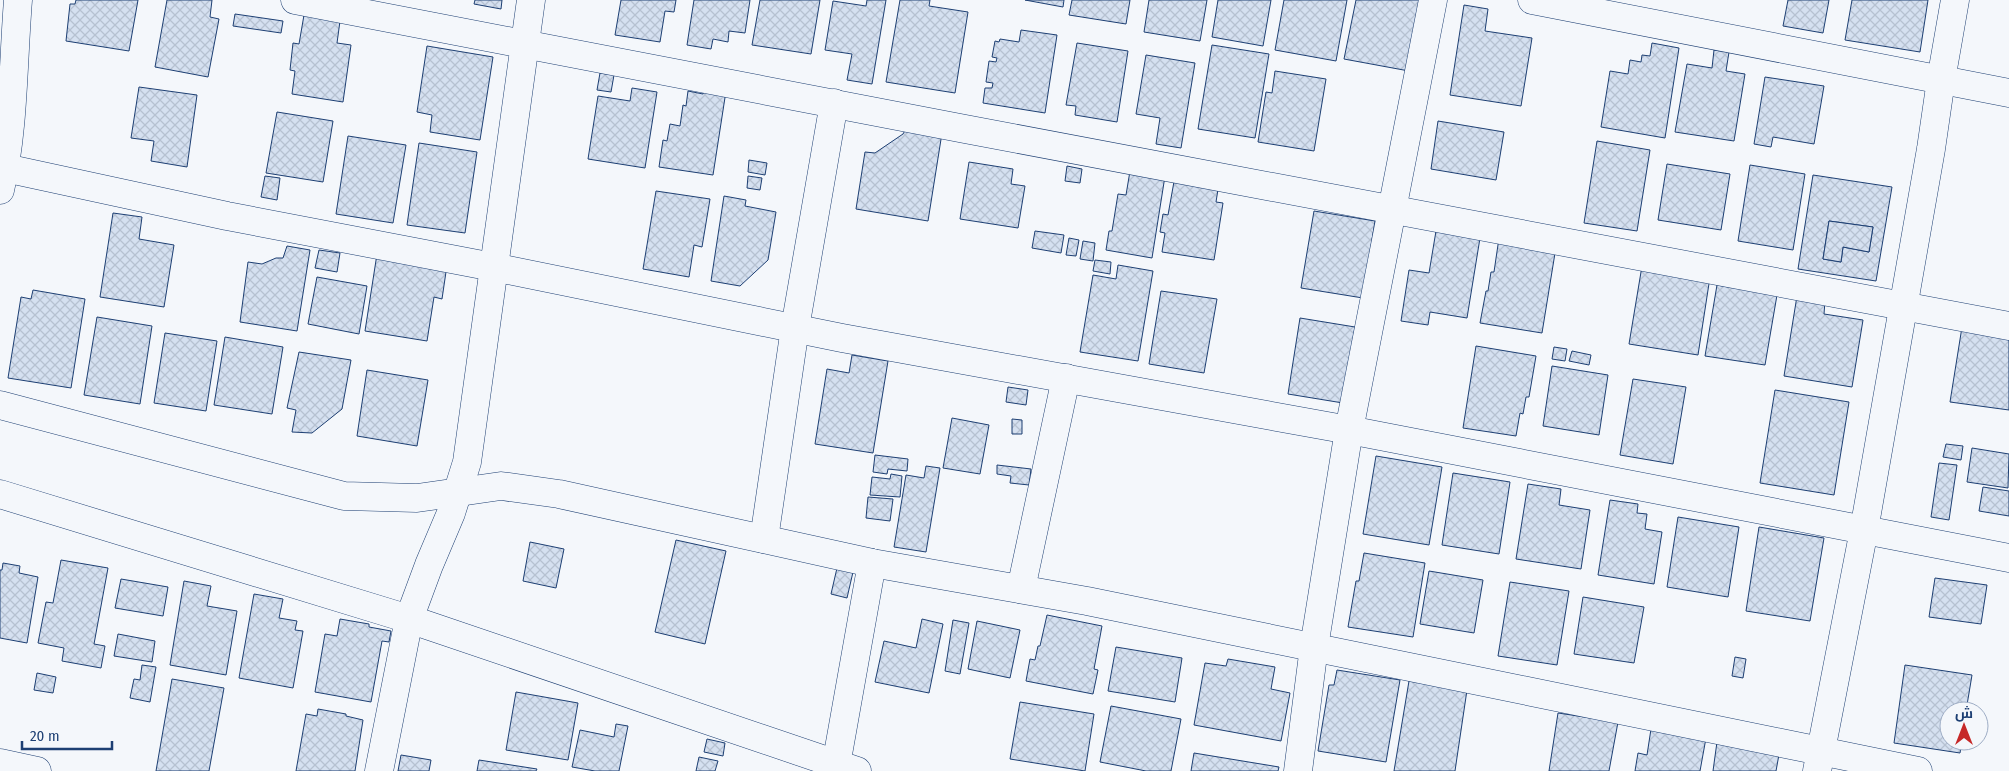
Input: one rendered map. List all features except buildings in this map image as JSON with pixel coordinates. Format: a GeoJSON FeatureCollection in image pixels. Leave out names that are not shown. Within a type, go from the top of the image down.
{"type":"FeatureCollection","features":[{"type":"Feature","properties":{"kind":"street"},"geometry":{"type":"LineString","coordinates":[[18,0],[3,179],[227,216],[795,328],[1349,430],[2009,558]]}},
{"type":"Feature","properties":{"kind":"street"},"geometry":{"type":"LineString","coordinates":[[295,0],[965,129],[1392,208],[2009,326]]}},
{"type":"Feature","properties":{"kind":"street"},"geometry":{"type":"LineString","coordinates":[[379,771],[409,618],[458,493],[467,462],[531,0]]}},
{"type":"Feature","properties":{"kind":"street"},"geometry":{"type":"LineString","coordinates":[[1298,771],[1314,648],[1349,430],[1433,0]]}},
{"type":"Feature","properties":{"kind":"street"},"geometry":{"type":"LineString","coordinates":[[1532,0],[2009,93]]}},
{"type":"Feature","properties":{"kind":"street"},"geometry":{"type":"LineString","coordinates":[[1818,761],[1864,530],[1931,149],[1955,0]]}},
{"type":"Feature","properties":{"kind":"street"},"geometry":{"type":"LineString","coordinates":[[764,539],[795,328],[834,103]]}},
{"type":"Feature","properties":{"kind":"street"},"geometry":{"type":"LineString","coordinates":[[1021,589],[1066,378]]}},
{"type":"Feature","properties":{"kind":"street"},"geometry":{"type":"LineString","coordinates":[[0,405],[344,496],[416,498],[501,486],[559,494],[872,563],[1021,589],[1314,648],[1818,761],[1918,771]]}},
{"type":"Feature","properties":{"kind":"street"},"geometry":{"type":"LineString","coordinates":[[0,494],[409,618],[843,768],[872,563]]}},
{"type":"Feature","properties":{"kind":"street"},"geometry":{"type":"LineString","coordinates":[[0,763],[37,771]]}}]}
